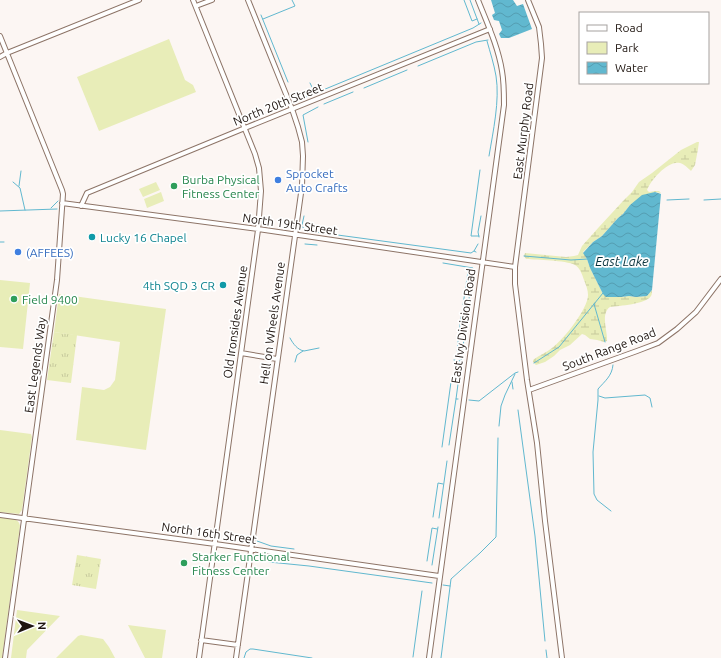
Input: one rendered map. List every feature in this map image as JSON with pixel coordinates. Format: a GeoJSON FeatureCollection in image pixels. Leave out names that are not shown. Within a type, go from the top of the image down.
{"type":"FeatureCollection","features":[{"type":"Feature","properties":{"kind":"street"},"geometry":{"type":"LineString","coordinates":[[0,57],[140,0]]}},
{"type":"Feature","properties":{"kind":"street","name":"Old Ironsides Avenue"},"geometry":{"type":"LineString","coordinates":[[193,0],[255,154],[260,175],[261,198],[258,230],[199,658]]}},
{"type":"Feature","properties":{"kind":"street"},"geometry":{"type":"LineString","coordinates":[[196,6],[212,0]]}},
{"type":"Feature","properties":{"kind":"street","name":"Hell on Wheels Avenue"},"geometry":{"type":"LineString","coordinates":[[236,658],[302,186],[303,165],[303,149],[292,109],[248,0]]}},
{"type":"Feature","properties":{"kind":"street","name":"East Ivy Division Road"},"geometry":{"type":"LineString","coordinates":[[428,658],[504,94],[500,60],[490,29],[478,0]]}},
{"type":"Feature","properties":{"kind":"street","name":"East Murphy Road"},"geometry":{"type":"LineString","coordinates":[[528,0],[539,27],[542,58],[515,267],[515,284],[537,444],[562,658]]}},
{"type":"Feature","properties":{"kind":"street","name":"North 20th Street"},"geometry":{"type":"LineString","coordinates":[[81,206],[87,193],[490,29]]}},
{"type":"Feature","properties":{"kind":"street","name":"East Legends Way"},"geometry":{"type":"LineString","coordinates":[[0,36],[63,194],[57,280],[5,658]]}},
{"type":"Feature","properties":{"kind":"street","name":"North 19th Street"},"geometry":{"type":"LineString","coordinates":[[62,203],[515,267]]}},
{"type":"Feature","properties":{"kind":"street","name":"South Range Road"},"geometry":{"type":"LineString","coordinates":[[529,390],[658,343],[696,312],[721,279]]}},
{"type":"Feature","properties":{"kind":"street"},"geometry":{"type":"LineString","coordinates":[[241,353],[277,359]]}},
{"type":"Feature","properties":{"kind":"street","name":"North 16th Street"},"geometry":{"type":"LineString","coordinates":[[0,515],[439,576]]}},
{"type":"Feature","properties":{"kind":"street"},"geometry":{"type":"LineString","coordinates":[[202,640],[238,645]]}},
{"type":"Feature","properties":{"kind":"green space"},"geometry":{"type":"Polygon","coordinates":[[[169,39],[185,80],[193,85],[196,92],[99,131],[77,77],[169,39]]]}},
{"type":"Feature","properties":{"kind":"green space"},"geometry":{"type":"Polygon","coordinates":[[[699,142],[695,165],[691,171],[680,163],[675,163],[665,168],[656,176],[647,190],[649,192],[659,191],[661,193],[655,192],[630,205],[602,236],[593,242],[583,252],[603,294],[621,297],[636,297],[647,296],[652,290],[651,296],[648,299],[638,303],[610,307],[607,310],[605,314],[605,323],[607,341],[604,342],[590,339],[582,334],[570,345],[560,350],[554,356],[545,362],[536,365],[533,360],[557,344],[580,316],[587,301],[588,293],[582,273],[575,265],[558,261],[526,259],[524,256],[525,253],[566,257],[578,255],[582,246],[632,192],[639,182],[681,150],[699,142]]]}},
{"type":"Feature","properties":{"kind":"green space"},"geometry":{"type":"Polygon","coordinates":[[[156,182],[160,190],[143,197],[139,189],[156,182]]]}},
{"type":"Feature","properties":{"kind":"green space"},"geometry":{"type":"Polygon","coordinates":[[[161,192],[164,201],[147,208],[144,199],[161,192]]]}},
{"type":"Feature","properties":{"kind":"green space","name":"Field 9400"},"geometry":{"type":"Polygon","coordinates":[[[0,280],[30,283],[23,349],[0,347],[0,280]]]}},
{"type":"Feature","properties":{"kind":"green space"},"geometry":{"type":"Polygon","coordinates":[[[59,294],[166,309],[146,450],[76,440],[82,387],[104,390],[110,387],[115,380],[120,342],[54,332],[59,294]]]}},
{"type":"Feature","properties":{"kind":"green space"},"geometry":{"type":"Polygon","coordinates":[[[54,332],[77,335],[71,383],[47,380],[54,332]]]}},
{"type":"Feature","properties":{"kind":"green space"},"geometry":{"type":"Polygon","coordinates":[[[0,430],[31,434],[32,437],[22,510],[19,514],[0,512],[0,430]]]}},
{"type":"Feature","properties":{"kind":"green space"},"geometry":{"type":"Polygon","coordinates":[[[0,517],[15,519],[18,521],[20,526],[2,658],[0,658],[0,517]]]}},
{"type":"Feature","properties":{"kind":"green space"},"geometry":{"type":"Polygon","coordinates":[[[77,555],[101,559],[96,589],[72,585],[77,555]]]}},
{"type":"Feature","properties":{"kind":"green space"},"geometry":{"type":"Polygon","coordinates":[[[17,610],[60,616],[27,650],[26,658],[11,658],[17,610]]]}},
{"type":"Feature","properties":{"kind":"green space"},"geometry":{"type":"Polygon","coordinates":[[[128,625],[166,630],[162,658],[145,658],[128,625]]]}},
{"type":"Feature","properties":{"kind":"green space"},"geometry":{"type":"Polygon","coordinates":[[[81,635],[103,639],[115,658],[56,658],[78,636],[81,635]]]}},
{"type":"Feature","properties":{"kind":"water"},"geometry":{"type":"Polygon","coordinates":[[[491,0],[513,0],[517,6],[523,4],[532,29],[509,38],[501,38],[499,34],[502,30],[499,21],[494,20],[492,15],[495,13],[491,0]]]}},
{"type":"Feature","properties":{"kind":"water","name":"East Lake"},"geometry":{"type":"Polygon","coordinates":[[[655,192],[661,194],[652,290],[647,296],[606,297],[603,294],[583,253],[593,242],[602,236],[630,205],[642,195],[655,192]]]}},
{"type":"Feature","properties":{"kind":"waterway"},"geometry":{"type":"LineString","coordinates":[[263,19],[295,6],[292,0]]}},
{"type":"Feature","properties":{"kind":"waterway"},"geometry":{"type":"LineString","coordinates":[[464,0],[472,21],[477,19]]}},
{"type":"Feature","properties":{"kind":"waterway"},"geometry":{"type":"LineString","coordinates":[[470,0],[479,24]]}},
{"type":"Feature","properties":{"kind":"waterway"},"geometry":{"type":"LineString","coordinates":[[261,15],[288,82]]}},
{"type":"Feature","properties":{"kind":"waterway"},"geometry":{"type":"LineString","coordinates":[[306,97],[473,28],[481,23]]}},
{"type":"Feature","properties":{"kind":"waterway"},"geometry":{"type":"LineString","coordinates":[[418,66],[476,42],[488,40]]}},
{"type":"Feature","properties":{"kind":"waterway"},"geometry":{"type":"LineString","coordinates":[[487,41],[497,85],[496,116],[489,156]]}},
{"type":"Feature","properties":{"kind":"waterway"},"geometry":{"type":"LineString","coordinates":[[364,88],[407,70]]}},
{"type":"Feature","properties":{"kind":"waterway"},"geometry":{"type":"LineString","coordinates":[[310,83],[315,93]]}},
{"type":"Feature","properties":{"kind":"waterway"},"geometry":{"type":"LineString","coordinates":[[324,104],[353,92]]}},
{"type":"Feature","properties":{"kind":"waterway"},"geometry":{"type":"LineString","coordinates":[[308,142],[303,115],[318,107]]}},
{"type":"Feature","properties":{"kind":"waterway"},"geometry":{"type":"LineString","coordinates":[[479,236],[471,236],[480,170]]}},
{"type":"Feature","properties":{"kind":"waterway"},"geometry":{"type":"LineString","coordinates":[[19,186],[21,171]]}},
{"type":"Feature","properties":{"kind":"waterway"},"geometry":{"type":"LineString","coordinates":[[13,182],[20,188],[25,210]]}},
{"type":"Feature","properties":{"kind":"waterway"},"geometry":{"type":"LineString","coordinates":[[667,200],[689,199]]}},
{"type":"Feature","properties":{"kind":"waterway"},"geometry":{"type":"LineString","coordinates":[[704,200],[721,199]]}},
{"type":"Feature","properties":{"kind":"waterway"},"geometry":{"type":"LineString","coordinates":[[51,208],[58,201]]}},
{"type":"Feature","properties":{"kind":"waterway"},"geometry":{"type":"LineString","coordinates":[[0,211],[57,209]]}},
{"type":"Feature","properties":{"kind":"waterway"},"geometry":{"type":"LineString","coordinates":[[302,225],[304,216]]}},
{"type":"Feature","properties":{"kind":"waterway"},"geometry":{"type":"LineString","coordinates":[[479,237],[478,232],[481,216]]}},
{"type":"Feature","properties":{"kind":"waterway"},"geometry":{"type":"LineString","coordinates":[[301,226],[308,231],[471,253],[474,251]]}},
{"type":"Feature","properties":{"kind":"waterway"},"geometry":{"type":"LineString","coordinates":[[305,244],[317,245]]}},
{"type":"Feature","properties":{"kind":"waterway"},"geometry":{"type":"LineString","coordinates":[[476,252],[474,251],[478,244]]}},
{"type":"Feature","properties":{"kind":"waterway"},"geometry":{"type":"LineString","coordinates":[[524,256],[571,260],[588,259]]}},
{"type":"Feature","properties":{"kind":"waterway"},"geometry":{"type":"LineString","coordinates":[[443,263],[473,268],[468,307]]}},
{"type":"Feature","properties":{"kind":"waterway"},"geometry":{"type":"LineString","coordinates":[[468,272],[463,305],[469,306]]}},
{"type":"Feature","properties":{"kind":"waterway"},"geometry":{"type":"LineString","coordinates":[[534,363],[559,347],[603,293]]}},
{"type":"Feature","properties":{"kind":"waterway"},"geometry":{"type":"LineString","coordinates":[[594,304],[605,342]]}},
{"type":"Feature","properties":{"kind":"waterway"},"geometry":{"type":"LineString","coordinates":[[461,317],[457,351],[462,351]]}},
{"type":"Feature","properties":{"kind":"waterway"},"geometry":{"type":"LineString","coordinates":[[458,399],[456,399],[467,317]]}},
{"type":"Feature","properties":{"kind":"waterway"},"geometry":{"type":"LineString","coordinates":[[290,338],[296,346],[304,351],[319,348]]}},
{"type":"Feature","properties":{"kind":"waterway"},"geometry":{"type":"LineString","coordinates":[[295,362],[297,355],[303,351]]}},
{"type":"Feature","properties":{"kind":"waterway"},"geometry":{"type":"LineString","coordinates":[[454,360],[461,361]]}},
{"type":"Feature","properties":{"kind":"waterway"},"geometry":{"type":"LineString","coordinates":[[611,511],[597,500],[594,494],[593,452],[598,389],[610,375],[613,365]]}},
{"type":"Feature","properties":{"kind":"waterway"},"geometry":{"type":"LineString","coordinates":[[469,400],[479,401],[518,372]]}},
{"type":"Feature","properties":{"kind":"waterway"},"geometry":{"type":"LineString","coordinates":[[499,426],[501,406],[515,374]]}},
{"type":"Feature","properties":{"kind":"waterway"},"geometry":{"type":"LineString","coordinates":[[442,447],[451,382]]}},
{"type":"Feature","properties":{"kind":"waterway"},"geometry":{"type":"LineString","coordinates":[[512,382],[513,389]]}},
{"type":"Feature","properties":{"kind":"waterway"},"geometry":{"type":"LineString","coordinates":[[599,396],[605,398],[645,395],[650,398],[652,407]]}},
{"type":"Feature","properties":{"kind":"waterway"},"geometry":{"type":"LineString","coordinates":[[449,445],[456,399]]}},
{"type":"Feature","properties":{"kind":"waterway"},"geometry":{"type":"LineString","coordinates":[[518,410],[535,536],[545,641]]}},
{"type":"Feature","properties":{"kind":"waterway"},"geometry":{"type":"LineString","coordinates":[[441,658],[451,579],[496,537],[498,438]]}},
{"type":"Feature","properties":{"kind":"waterway"},"geometry":{"type":"LineString","coordinates":[[439,518],[447,461]]}},
{"type":"Feature","properties":{"kind":"waterway"},"geometry":{"type":"LineString","coordinates":[[433,517],[438,483],[443,484]]}},
{"type":"Feature","properties":{"kind":"waterway"},"geometry":{"type":"LineString","coordinates":[[432,565],[438,527]]}},
{"type":"Feature","properties":{"kind":"waterway"},"geometry":{"type":"LineString","coordinates":[[427,561],[432,528],[437,529]]}},
{"type":"Feature","properties":{"kind":"waterway"},"geometry":{"type":"LineString","coordinates":[[243,541],[248,540]]}},
{"type":"Feature","properties":{"kind":"waterway"},"geometry":{"type":"LineString","coordinates":[[257,541],[271,546],[294,549]]}},
{"type":"Feature","properties":{"kind":"waterway"},"geometry":{"type":"LineString","coordinates":[[266,560],[269,562],[432,583]]}},
{"type":"Feature","properties":{"kind":"waterway"},"geometry":{"type":"LineString","coordinates":[[443,585],[450,586]]}},
{"type":"Feature","properties":{"kind":"waterway"},"geometry":{"type":"LineString","coordinates":[[413,657],[422,591]]}},
{"type":"Feature","properties":{"kind":"waterway"},"geometry":{"type":"LineString","coordinates":[[244,658],[246,652],[250,649],[312,658]]}},
{"type":"Feature","properties":{"kind":"waterway"},"geometry":{"type":"LineString","coordinates":[[546,650],[547,658]]}},
{"type":"Feature","properties":{"kind":"place","name":"Sprocket Auto Crafts"},"geometry":{"type":"Point","coordinates":[278,180]}},
{"type":"Feature","properties":{"kind":"place","name":"Burba Physical Fitness Center"},"geometry":{"type":"Point","coordinates":[174,186]}},
{"type":"Feature","properties":{"kind":"place","name":"Lucky 16 Chapel"},"geometry":{"type":"Point","coordinates":[92,237]}},
{"type":"Feature","properties":{"kind":"place","name":"(AFFEES)"},"geometry":{"type":"Point","coordinates":[18,252]}},
{"type":"Feature","properties":{"kind":"place","name":"4th SQD 3 CR"},"geometry":{"type":"Point","coordinates":[223,285]}},
{"type":"Feature","properties":{"kind":"place","name":"Field 9400"},"geometry":{"type":"Point","coordinates":[14,299]}},
{"type":"Feature","properties":{"kind":"place","name":"Starker Functional Fitness Center"},"geometry":{"type":"Point","coordinates":[184,563]}}]}
